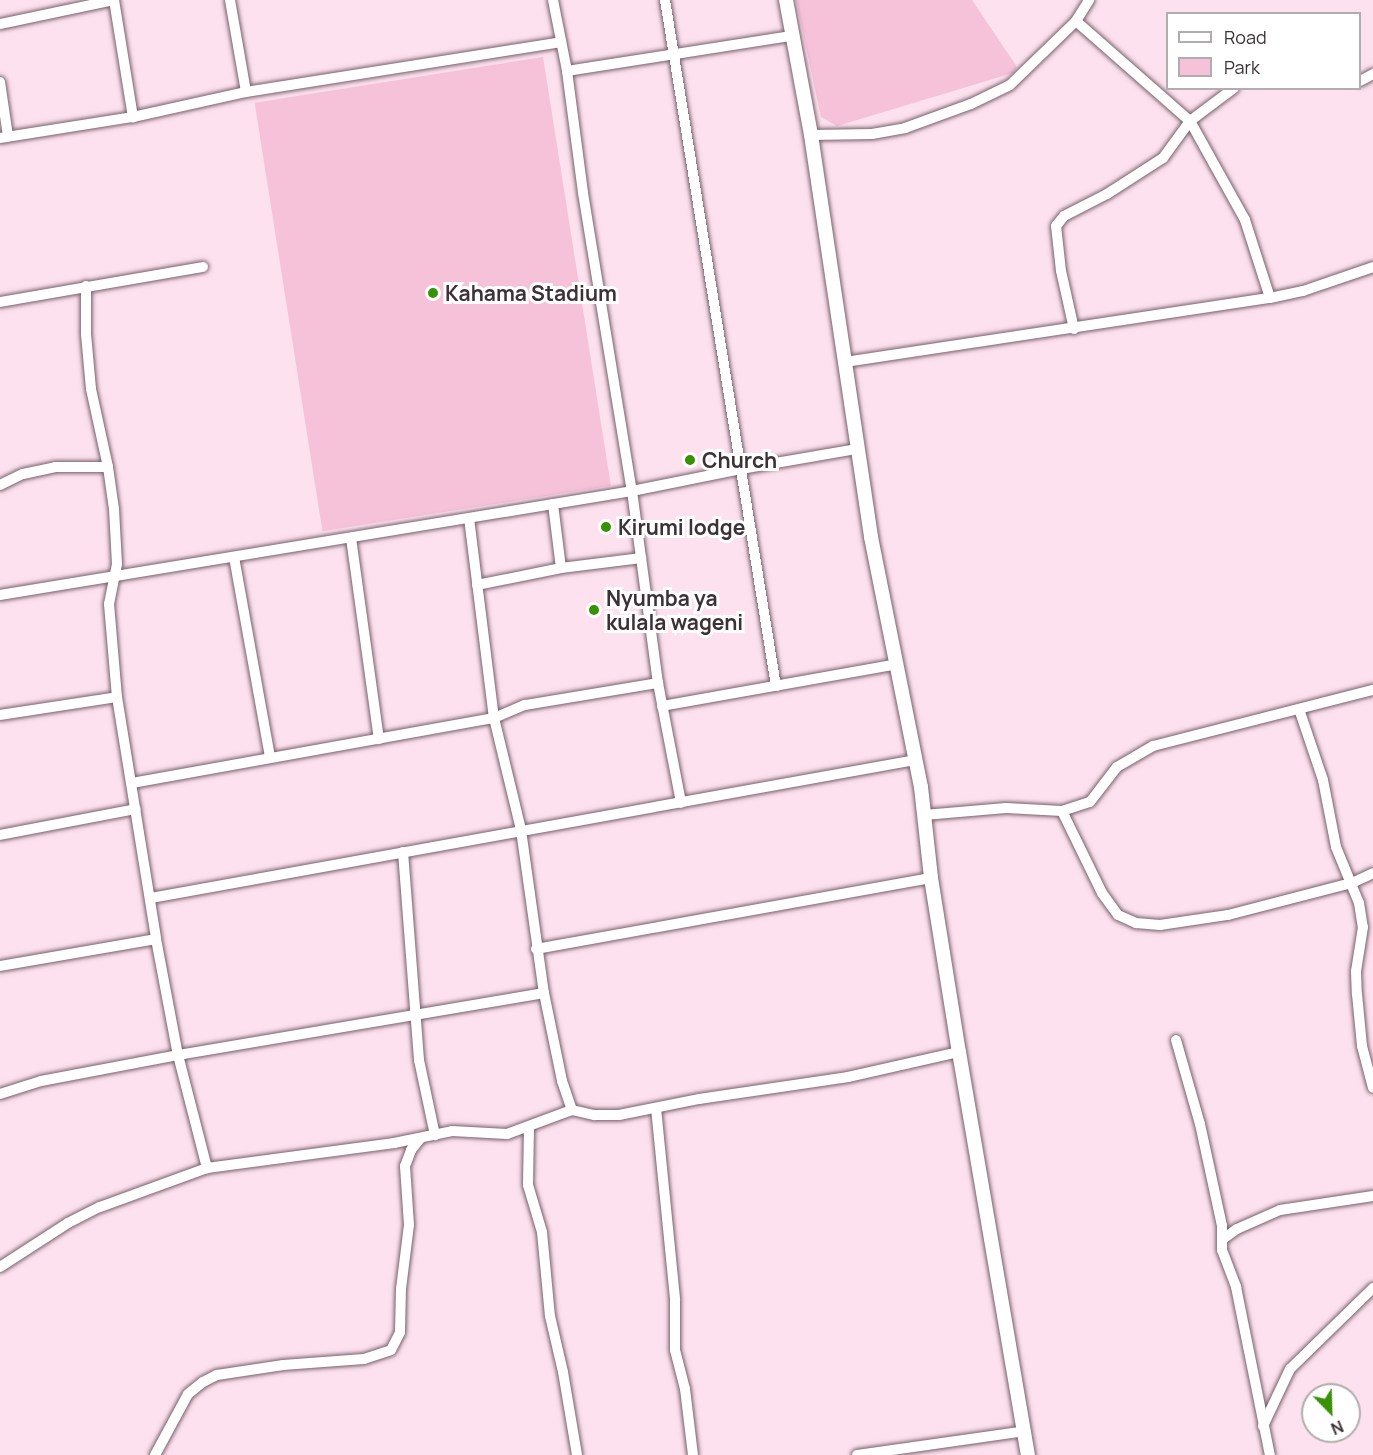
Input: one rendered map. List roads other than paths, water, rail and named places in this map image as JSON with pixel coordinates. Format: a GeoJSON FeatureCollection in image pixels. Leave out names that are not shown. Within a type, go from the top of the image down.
{"type":"FeatureCollection","features":[{"type":"Feature","properties":{"kind":"street"},"geometry":{"type":"LineString","coordinates":[[0,24],[114,0],[132,117]]}},
{"type":"Feature","properties":{"kind":"street"},"geometry":{"type":"LineString","coordinates":[[230,0],[246,92]]}},
{"type":"Feature","properties":{"kind":"street"},"geometry":{"type":"LineString","coordinates":[[553,0],[567,71],[583,193],[632,491],[658,683],[681,803]]}},
{"type":"Feature","properties":{"kind":"street"},"geometry":{"type":"LineString","coordinates":[[665,0],[776,686]]}},
{"type":"Feature","properties":{"kind":"street"},"geometry":{"type":"LineString","coordinates":[[786,0],[811,135],[871,537],[915,760],[959,1052],[1028,1455]]}},
{"type":"Feature","properties":{"kind":"street"},"geometry":{"type":"LineString","coordinates":[[811,135],[872,134],[905,128],[971,104],[1011,85],[1076,21],[1089,0]]}},
{"type":"Feature","properties":{"kind":"street"},"geometry":{"type":"LineString","coordinates":[[1076,21],[1191,121],[1245,220],[1270,298]]}},
{"type":"Feature","properties":{"kind":"street"},"geometry":{"type":"LineString","coordinates":[[567,71],[791,36]]}},
{"type":"Feature","properties":{"kind":"street"},"geometry":{"type":"LineString","coordinates":[[0,82],[4,137],[132,117],[246,92],[561,42]]}},
{"type":"Feature","properties":{"kind":"street"},"geometry":{"type":"LineString","coordinates":[[1074,329],[1060,271],[1056,226],[1064,216],[1107,194],[1163,158],[1191,121],[1231,90]]}},
{"type":"Feature","properties":{"kind":"street"},"geometry":{"type":"LineString","coordinates":[[0,302],[203,267]]}},
{"type":"Feature","properties":{"kind":"street"},"geometry":{"type":"LineString","coordinates":[[845,362],[1270,298],[1302,291],[1373,267]]}},
{"type":"Feature","properties":{"kind":"street"},"geometry":{"type":"LineString","coordinates":[[86,286],[86,334],[91,389],[108,467],[117,564],[112,578],[109,604],[117,697],[156,939],[178,1055],[207,1168]]}},
{"type":"Feature","properties":{"kind":"street"},"geometry":{"type":"LineString","coordinates":[[0,595],[632,491],[857,449]]}},
{"type":"Feature","properties":{"kind":"street"},"geometry":{"type":"LineString","coordinates":[[0,485],[23,474],[55,467],[108,467]]}},
{"type":"Feature","properties":{"kind":"street"},"geometry":{"type":"LineString","coordinates":[[553,504],[561,568]]}},
{"type":"Feature","properties":{"kind":"street"},"geometry":{"type":"LineString","coordinates":[[469,518],[494,718],[521,830],[544,993],[564,1089],[572,1110]]}},
{"type":"Feature","properties":{"kind":"street"},"geometry":{"type":"LineString","coordinates":[[351,538],[379,739]]}},
{"type":"Feature","properties":{"kind":"street"},"geometry":{"type":"LineString","coordinates":[[234,557],[270,757]]}},
{"type":"Feature","properties":{"kind":"street"},"geometry":{"type":"LineString","coordinates":[[477,585],[561,568],[641,558]]}},
{"type":"Feature","properties":{"kind":"street"},"geometry":{"type":"LineString","coordinates":[[662,706],[897,664]]}},
{"type":"Feature","properties":{"kind":"street"},"geometry":{"type":"LineString","coordinates":[[132,783],[494,718],[525,705],[658,683]]}},
{"type":"Feature","properties":{"kind":"street"},"geometry":{"type":"LineString","coordinates":[[924,815],[1006,808],[1062,811],[1090,802],[1117,767],[1153,746],[1373,690]]}},
{"type":"Feature","properties":{"kind":"street"},"geometry":{"type":"LineString","coordinates":[[0,715],[117,697]]}},
{"type":"Feature","properties":{"kind":"street"},"geometry":{"type":"LineString","coordinates":[[1299,709],[1323,780],[1336,847],[1352,884],[1363,927],[1356,971],[1357,994],[1362,1046],[1373,1088]]}},
{"type":"Feature","properties":{"kind":"street"},"geometry":{"type":"LineString","coordinates":[[151,898],[915,760]]}},
{"type":"Feature","properties":{"kind":"street"},"geometry":{"type":"LineString","coordinates":[[0,835],[136,809]]}},
{"type":"Feature","properties":{"kind":"street"},"geometry":{"type":"LineString","coordinates":[[1062,811],[1102,893],[1118,915],[1136,923],[1160,925],[1219,917],[1352,884],[1373,873]]}},
{"type":"Feature","properties":{"kind":"street"},"geometry":{"type":"LineString","coordinates":[[403,852],[419,1060],[435,1135]]}},
{"type":"Feature","properties":{"kind":"street"},"geometry":{"type":"LineString","coordinates":[[536,949],[931,878]]}},
{"type":"Feature","properties":{"kind":"street"},"geometry":{"type":"LineString","coordinates":[[0,966],[156,939]]}},
{"type":"Feature","properties":{"kind":"street"},"geometry":{"type":"LineString","coordinates":[[0,1094],[41,1081],[178,1055],[544,993]]}},
{"type":"Feature","properties":{"kind":"street"},"geometry":{"type":"LineString","coordinates":[[1176,1040],[1200,1124],[1223,1239],[1224,1256],[1236,1287],[1270,1455]]}},
{"type":"Feature","properties":{"kind":"street"},"geometry":{"type":"LineString","coordinates":[[0,1267],[68,1223],[100,1207],[207,1168],[420,1139],[460,1130],[507,1134],[572,1110],[594,1115],[619,1115],[848,1077],[959,1052]]}},
{"type":"Feature","properties":{"kind":"street"},"geometry":{"type":"LineString","coordinates":[[656,1108],[675,1300],[675,1350],[685,1389],[693,1455]]}},
{"type":"Feature","properties":{"kind":"street"},"geometry":{"type":"LineString","coordinates":[[529,1127],[528,1185],[542,1233],[550,1316],[563,1372],[576,1455]]}},
{"type":"Feature","properties":{"kind":"street"},"geometry":{"type":"LineString","coordinates":[[155,1455],[189,1394],[203,1382],[217,1375],[283,1365],[364,1359],[391,1350],[400,1332],[401,1289],[408,1236],[405,1166],[411,1150],[420,1139]]}},
{"type":"Feature","properties":{"kind":"street"},"geometry":{"type":"LineString","coordinates":[[1223,1239],[1237,1229],[1280,1209],[1373,1196]]}},
{"type":"Feature","properties":{"kind":"street"},"geometry":{"type":"LineString","coordinates":[[1263,1426],[1290,1369],[1373,1288]]}},
{"type":"Feature","properties":{"kind":"street"},"geometry":{"type":"LineString","coordinates":[[857,1455],[930,1451],[1025,1431]]}},
{"type":"Feature","properties":{"kind":"place","name":"Kahama Stadium"},"geometry":{"type":"Point","coordinates":[433,293]}},
{"type":"Feature","properties":{"kind":"place","name":"Church"},"geometry":{"type":"Point","coordinates":[690,460]}},
{"type":"Feature","properties":{"kind":"place","name":"Kirumi lodge"},"geometry":{"type":"Point","coordinates":[606,527]}},
{"type":"Feature","properties":{"kind":"place","name":"Nyumba ya kulala wageni"},"geometry":{"type":"Point","coordinates":[594,610]}}]}
